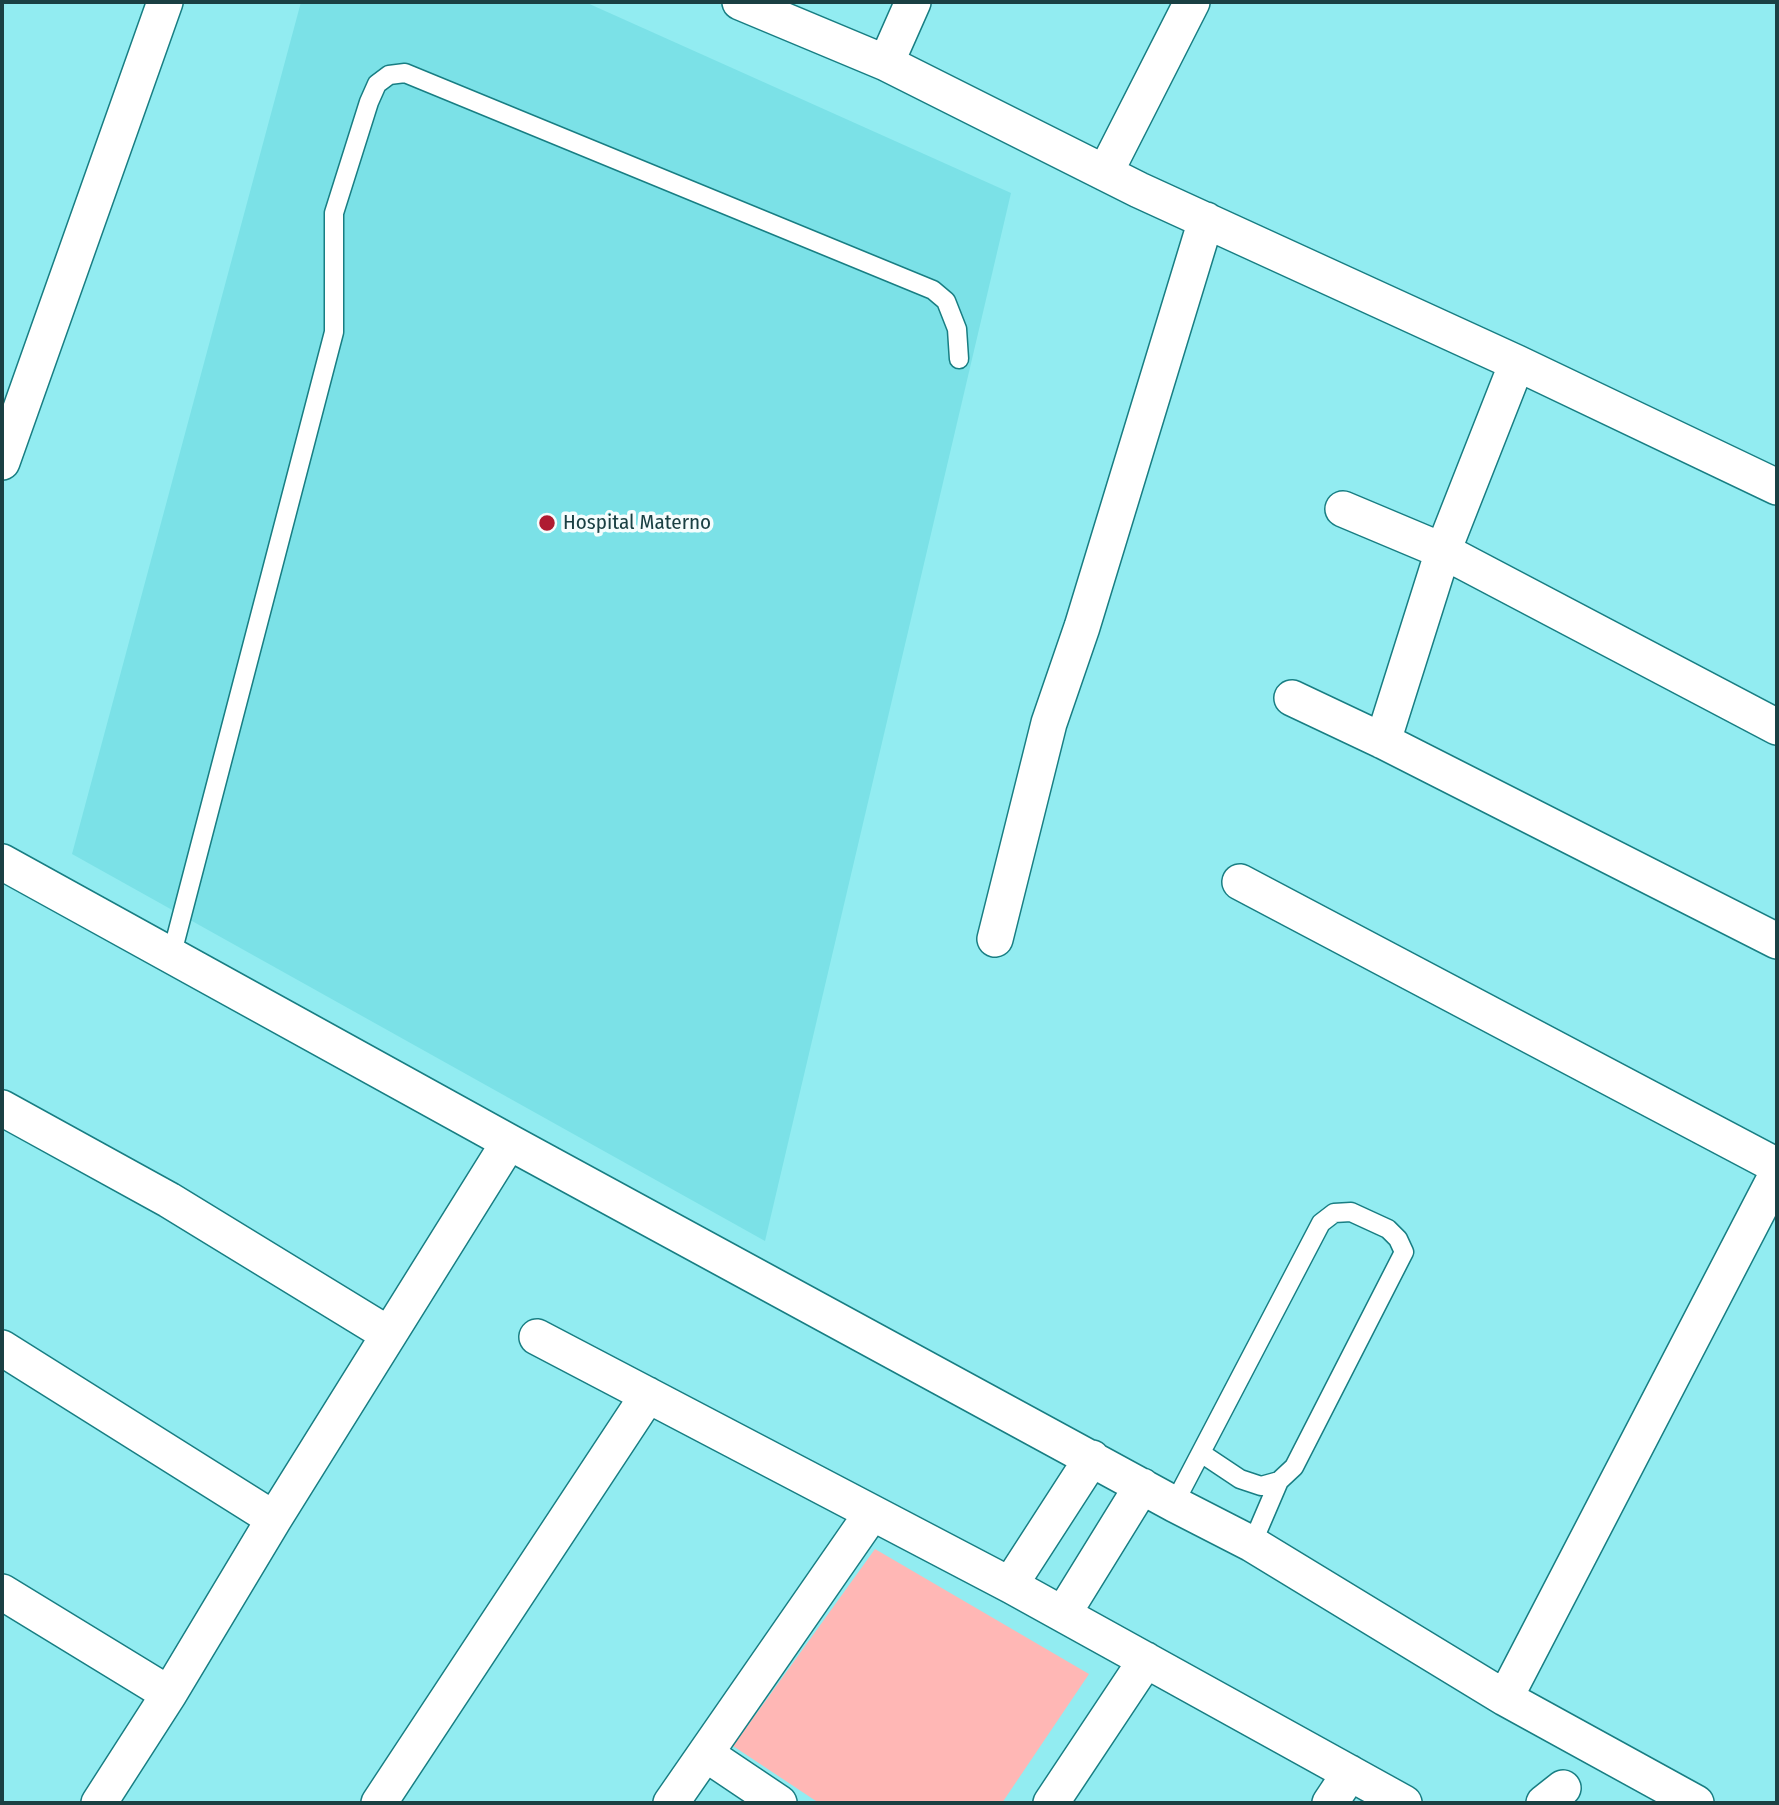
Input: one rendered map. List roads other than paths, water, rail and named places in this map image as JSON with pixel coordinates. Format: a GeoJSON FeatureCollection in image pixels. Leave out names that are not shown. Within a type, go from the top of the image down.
{"type":"FeatureCollection","features":[{"type":"Feature","properties":{"kind":"street"},"geometry":{"type":"LineString","coordinates":[[2,463],[165,2]]}},
{"type":"Feature","properties":{"kind":"street"},"geometry":{"type":"LineString","coordinates":[[740,2],[886,63],[1105,173],[1517,363],[1777,487]]}},
{"type":"Feature","properties":{"kind":"street"},"geometry":{"type":"LineString","coordinates":[[886,63],[913,2]]}},
{"type":"Feature","properties":{"kind":"street"},"geometry":{"type":"LineString","coordinates":[[1105,173],[1192,2]]}},
{"type":"Feature","properties":{"kind":"street"},"geometry":{"type":"LineString","coordinates":[[995,939],[1048,723],[1082,627],[1206,220]]}},
{"type":"Feature","properties":{"kind":"street"},"geometry":{"type":"LineString","coordinates":[[1384,741],[1443,551],[1517,363]]}},
{"type":"Feature","properties":{"kind":"street"},"geometry":{"type":"LineString","coordinates":[[1343,509],[1443,551],[1777,727]]}},
{"type":"Feature","properties":{"kind":"street"},"geometry":{"type":"LineString","coordinates":[[1292,698],[1384,741],[1777,941]]}},
{"type":"Feature","properties":{"kind":"street"},"geometry":{"type":"LineString","coordinates":[[6,875],[171,957],[1252,1544],[1505,1698],[1696,1803]]}},
{"type":"Feature","properties":{"kind":"street"},"geometry":{"type":"LineString","coordinates":[[1240,882],[1777,1166]]}},
{"type":"Feature","properties":{"kind":"street"},"geometry":{"type":"LineString","coordinates":[[2,1108],[169,1200],[387,1334]]}},
{"type":"Feature","properties":{"kind":"street"},"geometry":{"type":"LineString","coordinates":[[99,1803],[169,1694],[387,1334],[509,1142]]}},
{"type":"Feature","properties":{"kind":"street"},"geometry":{"type":"LineString","coordinates":[[1505,1698],[1777,1174]]}},
{"type":"Feature","properties":{"kind":"street"},"geometry":{"type":"LineString","coordinates":[[537,1337],[1010,1585],[1404,1803]]}},
{"type":"Feature","properties":{"kind":"street"},"geometry":{"type":"LineString","coordinates":[[2,1348],[274,1518]]}},
{"type":"Feature","properties":{"kind":"street"},"geometry":{"type":"LineString","coordinates":[[379,1803],[648,1395]]}},
{"type":"Feature","properties":{"kind":"street"},"geometry":{"type":"LineString","coordinates":[[1010,1585],[1092,1458]]}},
{"type":"Feature","properties":{"kind":"street"},"geometry":{"type":"LineString","coordinates":[[1063,1614],[1142,1486]]}},
{"type":"Feature","properties":{"kind":"street"},"geometry":{"type":"LineString","coordinates":[[671,1803],[872,1513]]}},
{"type":"Feature","properties":{"kind":"street"},"geometry":{"type":"LineString","coordinates":[[2,1592],[169,1694]]}},
{"type":"Feature","properties":{"kind":"street"},"geometry":{"type":"LineString","coordinates":[[1051,1803],[1146,1660]]}},
{"type":"Feature","properties":{"kind":"street"},"geometry":{"type":"LineString","coordinates":[[706,1754],[779,1803]]}},
{"type":"Feature","properties":{"kind":"street"},"geometry":{"type":"LineString","coordinates":[[1329,1803],[1350,1773]]}},
{"type":"Feature","properties":{"kind":"lane"},"geometry":{"type":"LineString","coordinates":[[171,957],[334,332],[334,213],[377,84],[389,75],[405,73],[933,289],[946,300],[957,329],[959,359]]}},
{"type":"Feature","properties":{"kind":"lane"},"geometry":{"type":"LineString","coordinates":[[1174,1504],[1321,1223],[1334,1213],[1351,1212],[1388,1229],[1398,1239],[1404,1252],[1294,1466],[1279,1481],[1252,1544]]}},
{"type":"Feature","properties":{"kind":"lane"},"geometry":{"type":"LineString","coordinates":[[1200,1453],[1240,1479],[1261,1486],[1279,1481]]}},
{"type":"Feature","properties":{"kind":"place","name":"Hospital Materno"},"geometry":{"type":"Point","coordinates":[547,523]}}]}
